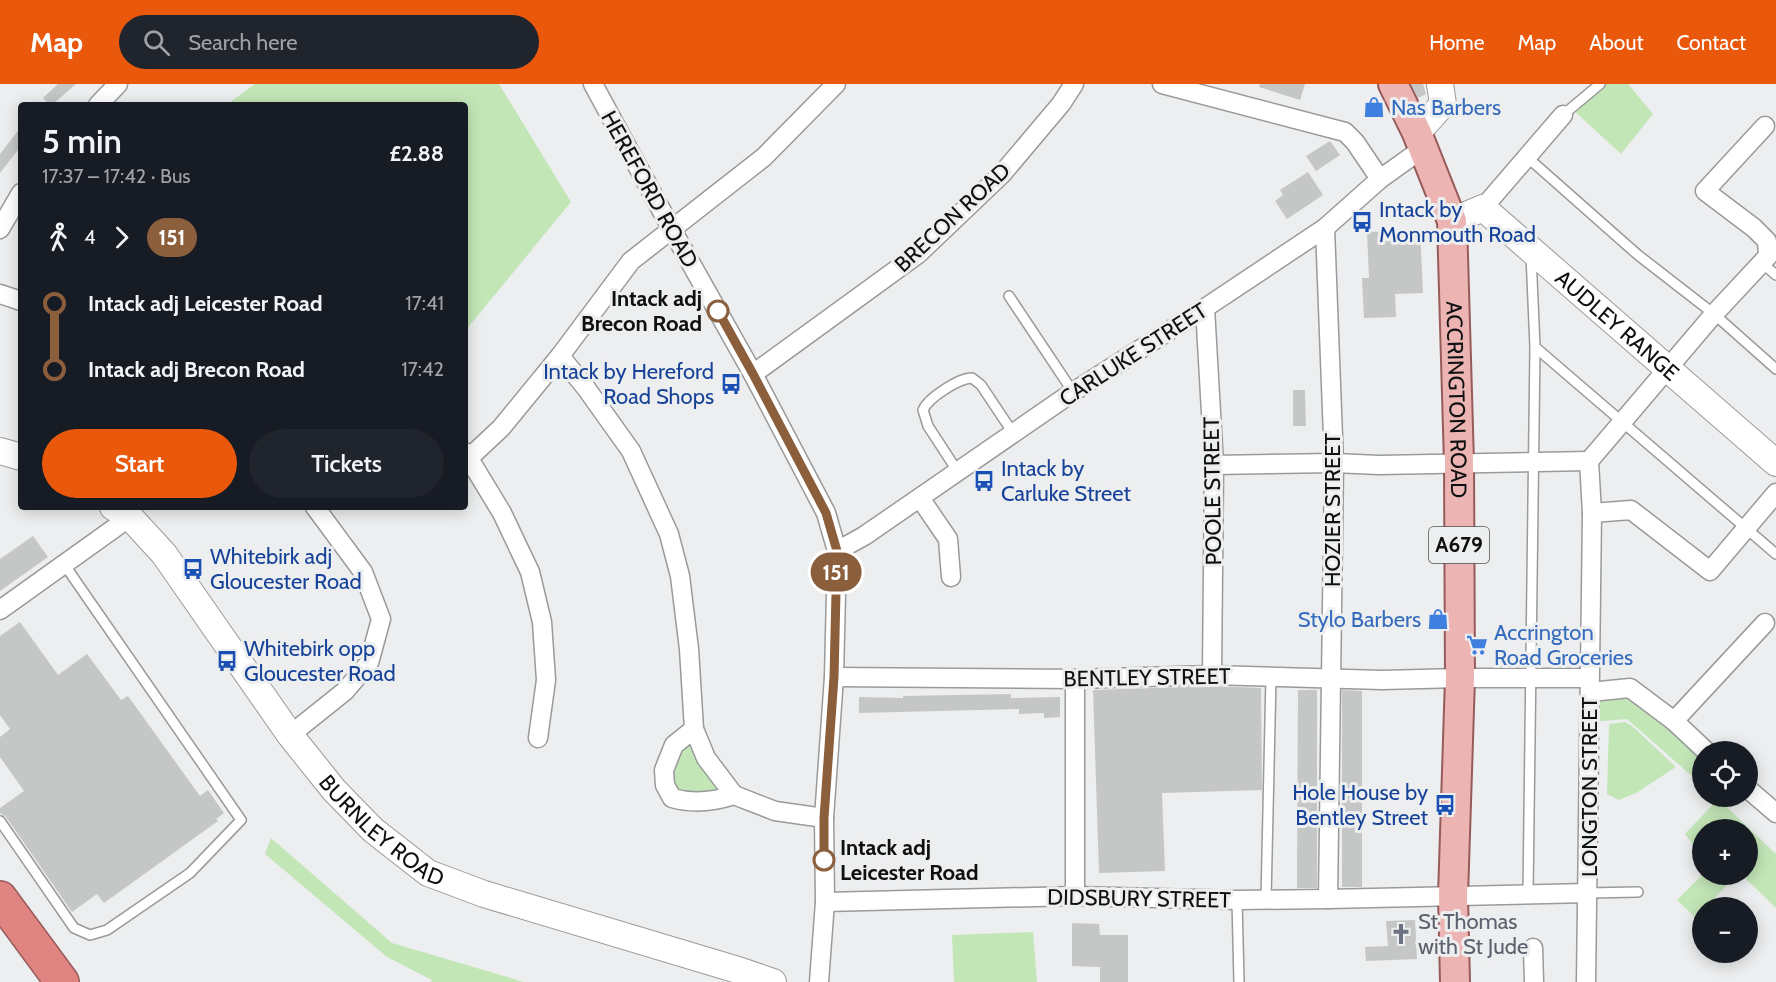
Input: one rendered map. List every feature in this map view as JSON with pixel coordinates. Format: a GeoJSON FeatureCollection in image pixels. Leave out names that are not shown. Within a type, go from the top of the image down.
{"type":"FeatureCollection","features":[{"type":"Feature","properties":{"kind":"highway"},"geometry":{"type":"LineString","coordinates":[[0,898],[62,982]]}},
{"type":"Feature","properties":{"kind":"main road","name":"ACCRINGTON ROAD"},"geometry":{"type":"LineString","coordinates":[[1393,84],[1452,221],[1459,463],[1460,678],[1453,897],[1455,982]]}},
{"type":"Feature","properties":{"kind":"street"},"geometry":{"type":"LineString","coordinates":[[101,102],[118,84]]}},
{"type":"Feature","properties":{"kind":"street","name":"HEREFORD ROAD"},"geometry":{"type":"LineString","coordinates":[[594,84],[670,228],[753,374],[826,513],[837,551],[834,677],[824,818],[825,902],[819,982]]}},
{"type":"Feature","properties":{"kind":"street"},"geometry":{"type":"LineString","coordinates":[[468,454],[501,428],[560,356],[631,261],[670,228],[764,157],[836,84]]}},
{"type":"Feature","properties":{"kind":"street","name":"BRECON ROAD"},"geometry":{"type":"LineString","coordinates":[[753,374],[918,254],[1002,174],[1061,104],[1074,84]]}},
{"type":"Feature","properties":{"kind":"street"},"geometry":{"type":"LineString","coordinates":[[1162,84],[1345,132],[1355,142],[1380,178]]}},
{"type":"Feature","properties":{"kind":"street"},"geometry":{"type":"LineString","coordinates":[[1419,141],[1443,104],[1440,84]]}},
{"type":"Feature","properties":{"kind":"street"},"geometry":{"type":"LineString","coordinates":[[1452,221],[1483,208],[1563,115]]}},
{"type":"Feature","properties":{"kind":"street"},"geometry":{"type":"LineString","coordinates":[[1214,465],[1334,463],[1379,465],[1589,460],[1714,314],[1769,269],[1767,242],[1754,228],[1705,191],[1765,126]]}},
{"type":"Feature","properties":{"kind":"street","name":"CARLUKE STREET"},"geometry":{"type":"LineString","coordinates":[[837,551],[864,536],[1073,392],[1325,228],[1419,141]]}},
{"type":"Feature","properties":{"kind":"street"},"geometry":{"type":"LineString","coordinates":[[0,229],[18,198]]}},
{"type":"Feature","properties":{"kind":"street","name":"AUDLEY RANGE"},"geometry":{"type":"LineString","coordinates":[[1483,208],[1776,463]]}},
{"type":"Feature","properties":{"kind":"street","name":"HOZIER STREET"},"geometry":{"type":"LineString","coordinates":[[1325,228],[1334,463],[1328,899]]}},
{"type":"Feature","properties":{"kind":"street"},"geometry":{"type":"LineString","coordinates":[[0,294],[18,300]]}},
{"type":"Feature","properties":{"kind":"street","name":"POOLE STREET"},"geometry":{"type":"LineString","coordinates":[[1205,308],[1214,465],[1212,675]]}},
{"type":"Feature","properties":{"kind":"street"},"geometry":{"type":"LineString","coordinates":[[560,356],[631,451],[669,534],[680,576],[689,649],[694,729],[706,758],[734,795],[775,811],[824,818]]}},
{"type":"Feature","properties":{"kind":"street"},"geometry":{"type":"LineString","coordinates":[[0,451],[18,456]]}},
{"type":"Feature","properties":{"kind":"street"},"geometry":{"type":"LineString","coordinates":[[468,457],[502,513],[530,572],[542,622],[546,680],[538,738]]}},
{"type":"Feature","properties":{"kind":"street","name":"LONGTON STREET"},"geometry":{"type":"LineString","coordinates":[[1586,982],[1592,513],[1589,460]]}},
{"type":"Feature","properties":{"kind":"street"},"geometry":{"type":"LineString","coordinates":[[1592,513],[1631,510],[1710,571],[1776,494]]}},
{"type":"Feature","properties":{"kind":"street"},"geometry":{"type":"LineString","coordinates":[[920,498],[948,539],[951,577]]}},
{"type":"Feature","properties":{"kind":"street"},"geometry":{"type":"LineString","coordinates":[[290,735],[345,691],[369,663],[381,619],[363,572],[317,510]]}},
{"type":"Feature","properties":{"kind":"street"},"geometry":{"type":"LineString","coordinates":[[0,610],[64,564],[122,512]]}},
{"type":"Feature","properties":{"kind":"street","name":"BURNLEY ROAD"},"geometry":{"type":"LineString","coordinates":[[122,512],[164,554],[290,735],[334,790],[365,822],[428,873],[484,894],[740,976],[772,982]]}},
{"type":"Feature","properties":{"kind":"street"},"geometry":{"type":"LineString","coordinates":[[1674,721],[1765,623]]}},
{"type":"Feature","properties":{"kind":"street","name":"BENTLEY STREET"},"geometry":{"type":"LineString","coordinates":[[834,677],[1075,679],[1212,675],[1382,680],[1530,679],[1630,688],[1674,721],[1695,741]]}},
{"type":"Feature","properties":{"kind":"street"},"geometry":{"type":"LineString","coordinates":[[1075,679],[1075,896]]}},
{"type":"Feature","properties":{"kind":"street"},"geometry":{"type":"LineString","coordinates":[[694,729],[674,745],[664,770],[665,785],[672,798],[689,803],[722,799],[734,795]]}},
{"type":"Feature","properties":{"kind":"street"},"geometry":{"type":"LineString","coordinates":[[1758,798],[1776,813]]}},
{"type":"Feature","properties":{"kind":"street","name":"DIDSBURY STREET"},"geometry":{"type":"LineString","coordinates":[[825,902],[1075,896],[1266,900],[1588,892]]}},
{"type":"Feature","properties":{"kind":"street"},"geometry":{"type":"LineString","coordinates":[[1533,948],[1534,982]]}},
{"type":"Feature","properties":{"kind":"lane"},"geometry":{"type":"LineString","coordinates":[[1563,115],[1600,84]]}},
{"type":"Feature","properties":{"kind":"lane"},"geometry":{"type":"LineString","coordinates":[[1527,157],[1638,255],[1714,314],[1776,369]]}},
{"type":"Feature","properties":{"kind":"lane"},"geometry":{"type":"LineString","coordinates":[[1528,894],[1535,347],[1531,248]]}},
{"type":"Feature","properties":{"kind":"lane"},"geometry":{"type":"LineString","coordinates":[[1009,296],[1073,392]]}},
{"type":"Feature","properties":{"kind":"lane"},"geometry":{"type":"LineString","coordinates":[[1535,347],[1776,554]]}},
{"type":"Feature","properties":{"kind":"lane"},"geometry":{"type":"LineString","coordinates":[[958,472],[926,420],[923,410],[928,401],[961,380],[972,378],[981,385],[1013,433]]}},
{"type":"Feature","properties":{"kind":"lane"},"geometry":{"type":"LineString","coordinates":[[0,821],[74,928],[90,934],[107,930],[190,873],[241,820],[64,564]]}},
{"type":"Feature","properties":{"kind":"lane"},"geometry":{"type":"LineString","coordinates":[[1266,900],[1271,677]]}},
{"type":"Feature","properties":{"kind":"lane"},"geometry":{"type":"LineString","coordinates":[[1588,892],[1638,892]]}},
{"type":"Feature","properties":{"kind":"lane"},"geometry":{"type":"LineString","coordinates":[[1237,900],[1239,982]]}},
{"type":"Feature","properties":{"kind":"green space"},"geometry":{"type":"Polygon","coordinates":[[[255,84],[499,84],[571,202],[468,327],[468,102],[230,102],[255,84]]]}},
{"type":"Feature","properties":{"kind":"green space"},"geometry":{"type":"Polygon","coordinates":[[[1601,84],[1628,84],[1653,114],[1621,154],[1571,108],[1601,84]]]}},
{"type":"Feature","properties":{"kind":"green space"},"geometry":{"type":"Polygon","coordinates":[[[1630,688],[1692,743],[1692,776],[1627,719],[1589,722],[1590,692],[1630,688]]]}},
{"type":"Feature","properties":{"kind":"green space"},"geometry":{"type":"Polygon","coordinates":[[[1625,722],[1676,767],[1636,793],[1619,800],[1607,794],[1609,724],[1625,722]]]}},
{"type":"Feature","properties":{"kind":"green space"},"geometry":{"type":"Polygon","coordinates":[[[694,729],[734,795],[691,802],[667,788],[674,745],[694,729]]]}},
{"type":"Feature","properties":{"kind":"green space"},"geometry":{"type":"Polygon","coordinates":[[[1710,807],[1726,807],[1739,819],[1699,819],[1710,807]]]}},
{"type":"Feature","properties":{"kind":"green space"},"geometry":{"type":"Polygon","coordinates":[[[1692,827],[1692,843],[1685,834],[1692,827]]]}},
{"type":"Feature","properties":{"kind":"green space"},"geometry":{"type":"Polygon","coordinates":[[[1758,837],[1776,854],[1776,908],[1752,885],[1758,885],[1758,837]]]}},
{"type":"Feature","properties":{"kind":"green space"},"geometry":{"type":"Polygon","coordinates":[[[271,838],[392,943],[524,982],[431,982],[432,980],[387,957],[265,854],[271,838]]]}},
{"type":"Feature","properties":{"kind":"green space"},"geometry":{"type":"Polygon","coordinates":[[[1692,885],[1727,885],[1716,897],[1692,897],[1692,914],[1677,900],[1692,885]]]}},
{"type":"Feature","properties":{"kind":"green space"},"geometry":{"type":"Polygon","coordinates":[[[1033,932],[1037,982],[954,982],[952,935],[1033,932]]]}},
{"type":"Feature","properties":{"kind":"building"},"geometry":{"type":"Polygon","coordinates":[[[58,84],[76,84],[55,102],[46,102],[43,98],[58,84]]]}},
{"type":"Feature","properties":{"kind":"building"},"geometry":{"type":"Polygon","coordinates":[[[1260,84],[1305,84],[1300,100],[1259,87],[1260,84]]]}},
{"type":"Feature","properties":{"kind":"building"},"geometry":{"type":"Polygon","coordinates":[[[1411,84],[1423,84],[1426,94],[1418,98],[1411,84]]]}},
{"type":"Feature","properties":{"kind":"building"},"geometry":{"type":"Polygon","coordinates":[[[18,131],[18,150],[0,173],[0,154],[18,131]]]}},
{"type":"Feature","properties":{"kind":"building"},"geometry":{"type":"Polygon","coordinates":[[[1330,141],[1340,155],[1316,171],[1306,156],[1330,141]]]}},
{"type":"Feature","properties":{"kind":"building"},"geometry":{"type":"Polygon","coordinates":[[[1308,172],[1323,195],[1287,219],[1275,201],[1283,195],[1280,190],[1308,172]]]}},
{"type":"Feature","properties":{"kind":"building"},"geometry":{"type":"Polygon","coordinates":[[[1420,230],[1423,293],[1395,294],[1396,317],[1364,318],[1362,278],[1369,278],[1367,232],[1420,230]]]}},
{"type":"Feature","properties":{"kind":"building"},"geometry":{"type":"Polygon","coordinates":[[[1293,390],[1305,390],[1306,426],[1293,426],[1293,390]]]}},
{"type":"Feature","properties":{"kind":"building"},"geometry":{"type":"Polygon","coordinates":[[[33,536],[48,557],[0,591],[0,559],[33,536]]]}},
{"type":"Feature","properties":{"kind":"building"},"geometry":{"type":"Polygon","coordinates":[[[20,622],[58,675],[87,654],[121,700],[128,696],[200,796],[208,790],[224,813],[216,819],[218,821],[104,903],[97,894],[72,912],[6,817],[0,813],[0,808],[24,791],[0,757],[0,737],[10,729],[0,715],[0,636],[20,622]]]}},
{"type":"Feature","properties":{"kind":"building"},"geometry":{"type":"Polygon","coordinates":[[[1212,686],[1261,688],[1262,790],[1162,793],[1165,871],[1099,873],[1093,690],[1212,686]]]}},
{"type":"Feature","properties":{"kind":"building"},"geometry":{"type":"Polygon","coordinates":[[[1298,690],[1317,690],[1317,888],[1297,888],[1298,690]]]}},
{"type":"Feature","properties":{"kind":"building"},"geometry":{"type":"Polygon","coordinates":[[[1342,690],[1362,691],[1362,887],[1342,887],[1342,690]]]}},
{"type":"Feature","properties":{"kind":"building"},"geometry":{"type":"Polygon","coordinates":[[[1011,694],[1011,698],[1060,697],[1060,717],[1044,718],[1044,713],[1019,714],[1019,709],[859,713],[859,697],[903,698],[903,696],[1011,694]]]}},
{"type":"Feature","properties":{"kind":"building","name":"St Thomas with St Jude"},"geometry":{"type":"Polygon","coordinates":[[[1415,920],[1417,959],[1366,961],[1365,947],[1388,946],[1386,921],[1415,920]]]}},
{"type":"Feature","properties":{"kind":"building"},"geometry":{"type":"Polygon","coordinates":[[[1072,923],[1099,924],[1100,935],[1128,935],[1128,982],[1100,982],[1100,967],[1072,966],[1072,923]]]}},
{"type":"Feature","properties":{"kind":"bus line","name":"151"},"geometry":{"type":"LineString","coordinates":[[718,311],[826,513],[837,551],[834,677],[824,818],[824,860]]}},
{"type":"Feature","properties":{"kind":"place","name":"Nas Barbers"},"geometry":{"type":"Point","coordinates":[1374,107]}},
{"type":"Feature","properties":{"kind":"place","name":"Intack by Monmouth Road"},"geometry":{"type":"Point","coordinates":[1362,222]}},
{"type":"Feature","properties":{"kind":"place","name":"Intack adj Brecon Road"},"geometry":{"type":"Point","coordinates":[718,311]}},
{"type":"Feature","properties":{"kind":"place","name":"Intack by Hereford Road Shops"},"geometry":{"type":"Point","coordinates":[731,384]}},
{"type":"Feature","properties":{"kind":"place","name":"Intack by Carluke Street"},"geometry":{"type":"Point","coordinates":[984,481]}},
{"type":"Feature","properties":{"kind":"place","name":"Whitebirk adj Gloucester Road"},"geometry":{"type":"Point","coordinates":[193,569]}},
{"type":"Feature","properties":{"kind":"place","name":"Stylo Barbers"},"geometry":{"type":"Point","coordinates":[1438,619]}},
{"type":"Feature","properties":{"kind":"place","name":"Accrington Road Groceries"},"geometry":{"type":"Point","coordinates":[1477,645]}},
{"type":"Feature","properties":{"kind":"place","name":"Whitebirk opp Gloucester Road"},"geometry":{"type":"Point","coordinates":[227,661]}},
{"type":"Feature","properties":{"kind":"place","name":"Hole House by Bentley Street"},"geometry":{"type":"Point","coordinates":[1445,805]}},
{"type":"Feature","properties":{"kind":"place","name":"Intack adj Leicester Road"},"geometry":{"type":"Point","coordinates":[824,860]}},
{"type":"Feature","properties":{"kind":"place","name":"St Thomas with St Jude"},"geometry":{"type":"Point","coordinates":[1401,934]}}]}
